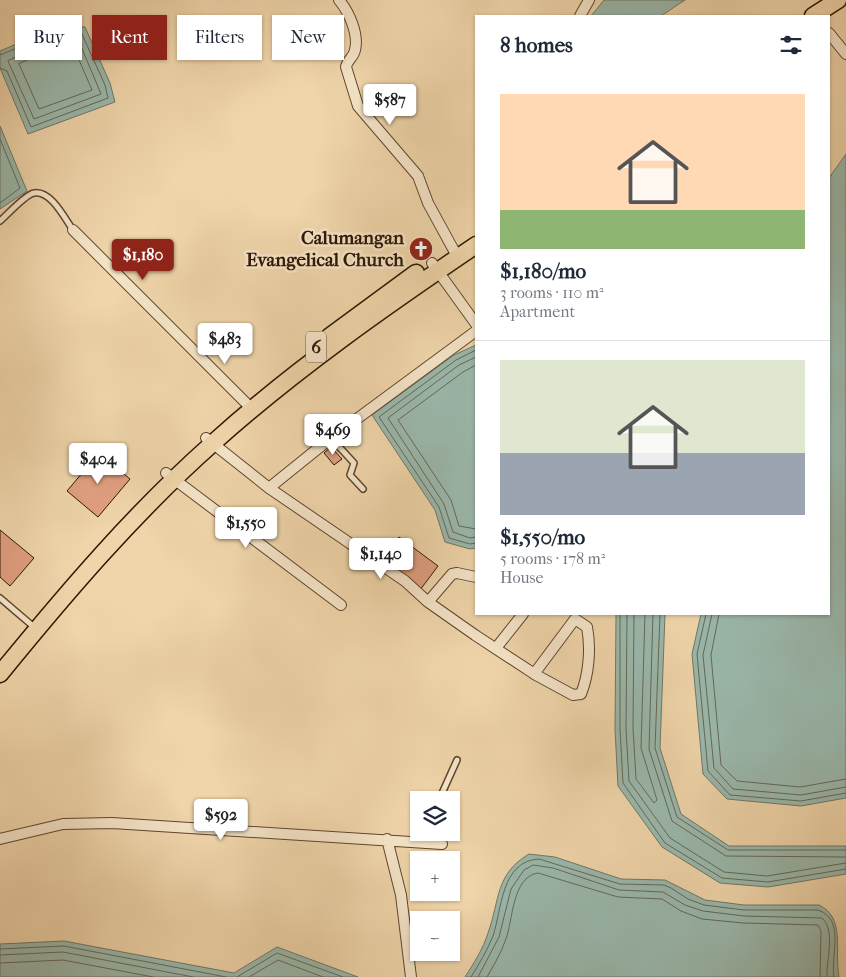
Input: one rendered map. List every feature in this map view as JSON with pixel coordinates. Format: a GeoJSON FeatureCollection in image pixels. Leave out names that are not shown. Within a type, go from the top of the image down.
{"type":"FeatureCollection","features":[{"type":"Feature","properties":{"kind":"highway"},"geometry":{"type":"LineString","coordinates":[[819,15],[838,0]]}},
{"type":"Feature","properties":{"kind":"highway"},"geometry":{"type":"LineString","coordinates":[[821,15],[846,5]]}},
{"type":"Feature","properties":{"kind":"highway"},"geometry":{"type":"LineString","coordinates":[[0,674],[34,626],[102,540],[137,502],[170,477],[209,440],[244,401],[455,253],[475,234]]}},
{"type":"Feature","properties":{"kind":"highway"},"geometry":{"type":"LineString","coordinates":[[455,253],[475,245]]}},
{"type":"Feature","properties":{"kind":"highway"},"geometry":{"type":"LineString","coordinates":[[0,660],[144,508],[170,477]]}},
{"type":"Feature","properties":{"kind":"street"},"geometry":{"type":"LineString","coordinates":[[339,0],[349,17],[356,40],[355,51],[346,67],[358,106],[418,176],[424,195],[455,253]]}},
{"type":"Feature","properties":{"kind":"street"},"geometry":{"type":"LineString","coordinates":[[581,15],[589,0]]}},
{"type":"Feature","properties":{"kind":"street"},"geometry":{"type":"LineString","coordinates":[[830,34],[846,54]]}},
{"type":"Feature","properties":{"kind":"street"},"geometry":{"type":"LineString","coordinates":[[73,230],[244,401]]}},
{"type":"Feature","properties":{"kind":"street"},"geometry":{"type":"LineString","coordinates":[[435,267],[475,323]]}},
{"type":"Feature","properties":{"kind":"street"},"geometry":{"type":"LineString","coordinates":[[269,488],[331,438],[475,332]]}},
{"type":"Feature","properties":{"kind":"street"},"geometry":{"type":"LineString","coordinates":[[209,440],[269,488],[406,581],[428,602],[534,674],[573,695],[581,694],[588,662],[588,632],[585,625],[571,616],[534,674]]}},
{"type":"Feature","properties":{"kind":"street"},"geometry":{"type":"LineString","coordinates":[[170,477],[341,605]]}},
{"type":"Feature","properties":{"kind":"street"},"geometry":{"type":"LineString","coordinates":[[428,602],[452,574],[475,577]]}},
{"type":"Feature","properties":{"kind":"street"},"geometry":{"type":"LineString","coordinates":[[496,648],[522,615]]}},
{"type":"Feature","properties":{"kind":"street"},"geometry":{"type":"LineString","coordinates":[[0,839],[63,824],[112,823],[442,844]]}},
{"type":"Feature","properties":{"kind":"street"},"geometry":{"type":"LineString","coordinates":[[387,839],[401,896],[412,977]]}},
{"type":"Feature","properties":{"kind":"lane"},"geometry":{"type":"LineString","coordinates":[[0,220],[31,194],[42,194],[51,200],[73,230]]}},
{"type":"Feature","properties":{"kind":"lane"},"geometry":{"type":"LineString","coordinates":[[331,438],[354,463],[350,475],[363,490]]}},
{"type":"Feature","properties":{"kind":"lane"},"geometry":{"type":"LineString","coordinates":[[0,598],[34,626]]}},
{"type":"Feature","properties":{"kind":"lane"},"geometry":{"type":"LineString","coordinates":[[443,791],[457,760]]}},
{"type":"Feature","properties":{"kind":"water"},"geometry":{"type":"Polygon","coordinates":[[[604,0],[685,0],[662,15],[592,15],[604,0]]]}},
{"type":"Feature","properties":{"kind":"water"},"geometry":{"type":"Polygon","coordinates":[[[82,27],[85,27],[92,43],[92,60],[100,60],[110,83],[115,102],[28,134],[0,68],[0,51],[15,45],[15,60],[82,60],[82,27]]]}},
{"type":"Feature","properties":{"kind":"water"},"geometry":{"type":"Polygon","coordinates":[[[0,126],[27,191],[0,209],[0,126]]]}},
{"type":"Feature","properties":{"kind":"water"},"geometry":{"type":"Polygon","coordinates":[[[846,154],[846,798],[801,806],[727,799],[703,774],[692,654],[701,615],[830,615],[830,177],[846,154]]]}},
{"type":"Feature","properties":{"kind":"water"},"geometry":{"type":"Polygon","coordinates":[[[475,345],[475,548],[470,549],[445,542],[435,510],[372,415],[454,355],[475,345]]]}},
{"type":"Feature","properties":{"kind":"water"},"geometry":{"type":"Polygon","coordinates":[[[616,615],[665,615],[660,748],[681,814],[729,846],[846,846],[846,874],[768,887],[720,883],[662,847],[618,786],[615,729],[616,615]]]}},
{"type":"Feature","properties":{"kind":"water"},"geometry":{"type":"Polygon","coordinates":[[[529,854],[555,857],[621,879],[665,880],[705,900],[744,905],[819,905],[833,918],[836,926],[839,977],[465,977],[486,939],[504,879],[518,862],[529,854]]]}},
{"type":"Feature","properties":{"kind":"water"},"geometry":{"type":"Polygon","coordinates":[[[64,941],[234,973],[277,947],[358,977],[0,977],[0,944],[64,941]]]}},
{"type":"Feature","properties":{"kind":"building"},"geometry":{"type":"Polygon","coordinates":[[[331,447],[342,459],[334,465],[324,453],[331,447]]]}},
{"type":"Feature","properties":{"kind":"building"},"geometry":{"type":"Polygon","coordinates":[[[99,453],[130,479],[98,517],[67,491],[99,453]]]}},
{"type":"Feature","properties":{"kind":"building"},"geometry":{"type":"Polygon","coordinates":[[[0,530],[34,558],[10,586],[0,577],[0,530]]]}},
{"type":"Feature","properties":{"kind":"building"},"geometry":{"type":"Polygon","coordinates":[[[399,537],[438,566],[420,590],[381,560],[399,537]]]}},
{"type":"Feature","properties":{"kind":"place","name":"Calumangan Evangelical Church"},"geometry":{"type":"Point","coordinates":[421,249]}}]}
